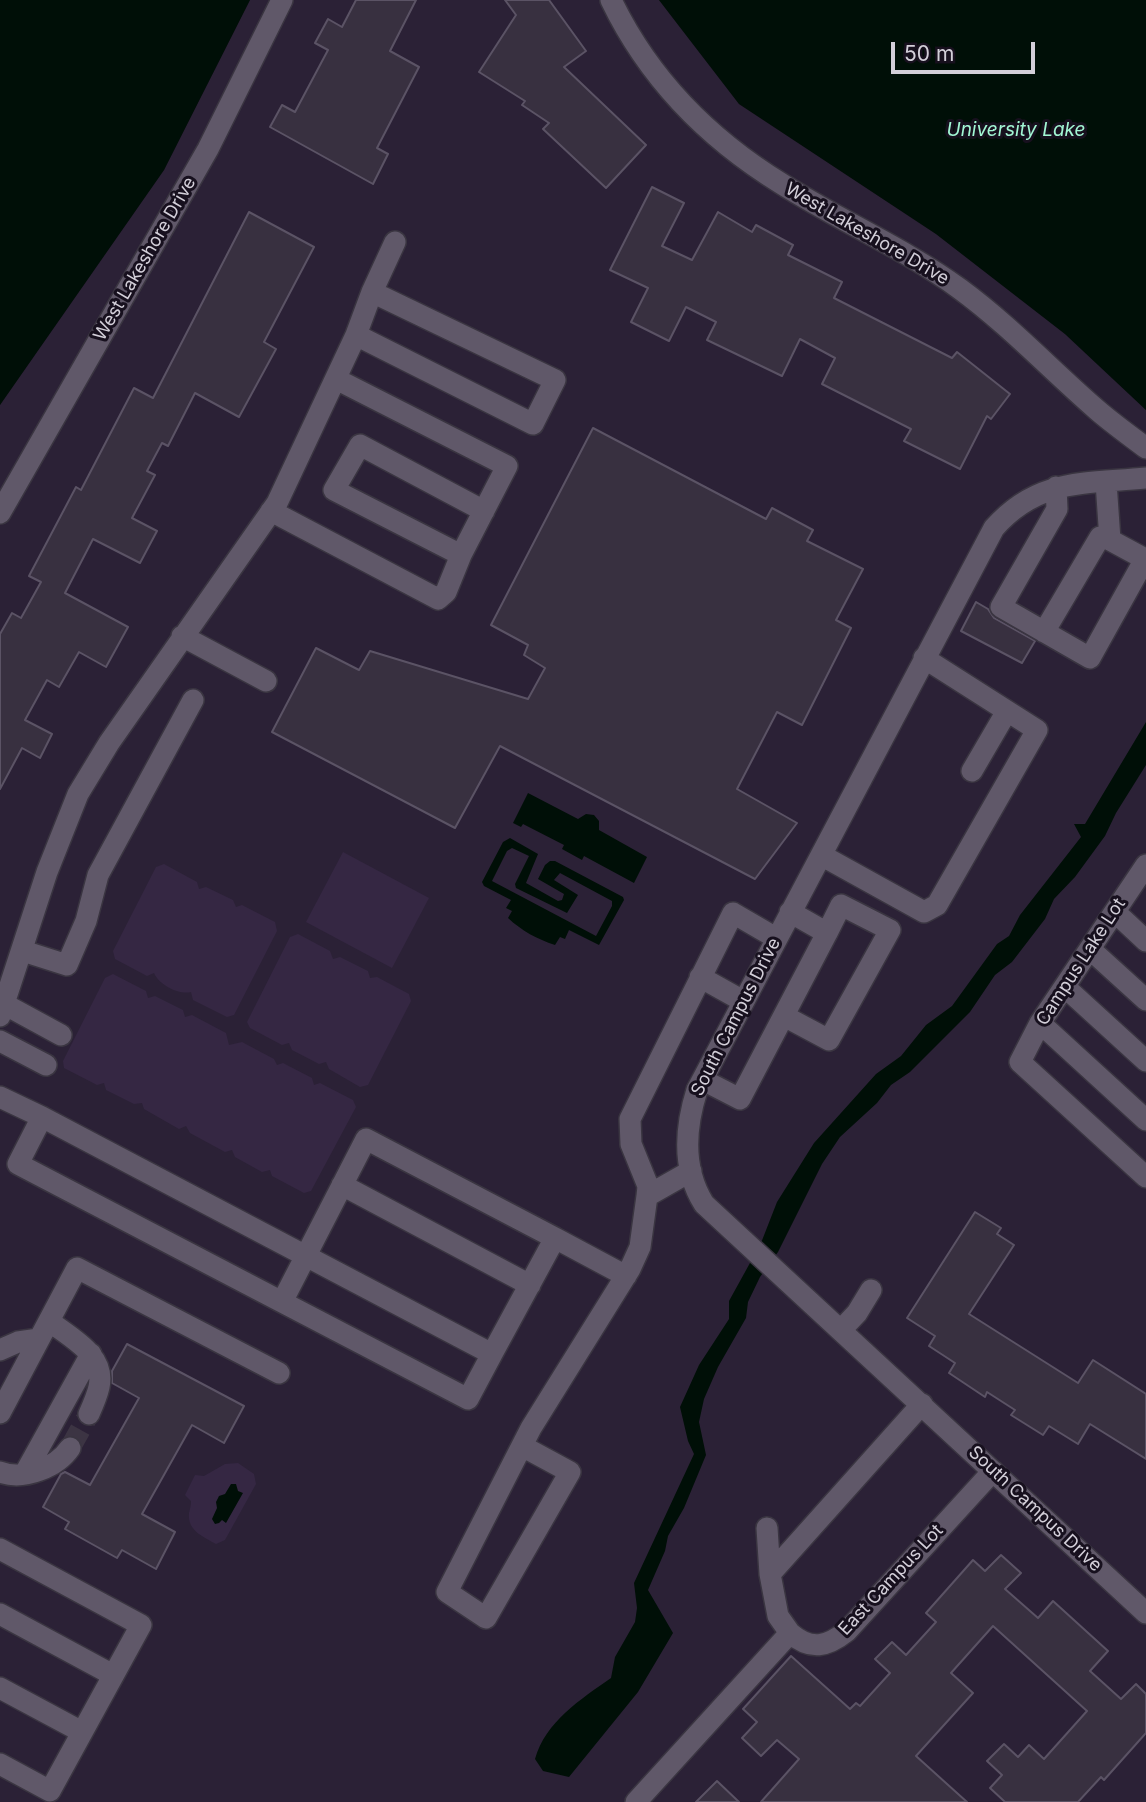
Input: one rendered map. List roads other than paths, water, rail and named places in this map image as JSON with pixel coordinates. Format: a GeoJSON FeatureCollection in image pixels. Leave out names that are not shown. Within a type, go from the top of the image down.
{"type":"FeatureCollection","features":[{"type":"Feature","properties":{"kind":"street","name":"West Lakeshore Drive"},"geometry":{"type":"LineString","coordinates":[[0,513],[208,149],[282,0]]}},
{"type":"Feature","properties":{"kind":"street","name":"West Lakeshore Drive"},"geometry":{"type":"LineString","coordinates":[[611,0],[652,68],[710,133],[782,185],[904,253],[962,291],[1096,409],[1146,448]]}},
{"type":"Feature","properties":{"kind":"street"},"geometry":{"type":"LineString","coordinates":[[61,1035],[2,1010],[47,872],[78,794],[109,743],[271,511],[336,379],[395,242]]}},
{"type":"Feature","properties":{"kind":"street"},"geometry":{"type":"LineString","coordinates":[[356,335],[533,424],[555,380],[372,292]]}},
{"type":"Feature","properties":{"kind":"street"},"geometry":{"type":"LineString","coordinates":[[271,511],[438,599],[446,592],[461,555],[507,466],[336,379]]}},
{"type":"Feature","properties":{"kind":"street"},"geometry":{"type":"LineString","coordinates":[[461,555],[334,490],[360,446],[484,512]]}},
{"type":"Feature","properties":{"kind":"street","name":"South Campus Drive"},"geometry":{"type":"LineString","coordinates":[[1146,478],[1056,488],[1033,495],[1004,516],[994,528],[703,1080],[688,1120],[687,1139],[691,1171],[704,1204],[1146,1613]]}},
{"type":"Feature","properties":{"kind":"street"},"geometry":{"type":"LineString","coordinates":[[1106,482],[1110,540]]}},
{"type":"Feature","properties":{"kind":"street"},"geometry":{"type":"LineString","coordinates":[[1044,632],[1100,537],[1145,559],[1090,658],[1044,632],[1001,607],[1057,509],[1056,488]]}},
{"type":"Feature","properties":{"kind":"street"},"geometry":{"type":"LineString","coordinates":[[182,636],[266,681]]}},
{"type":"Feature","properties":{"kind":"street"},"geometry":{"type":"LineString","coordinates":[[821,855],[923,912],[937,905],[1037,730],[924,658]]}},
{"type":"Feature","properties":{"kind":"street"},"geometry":{"type":"LineString","coordinates":[[23,951],[67,965],[86,921],[98,875],[193,700]]}},
{"type":"Feature","properties":{"kind":"street"},"geometry":{"type":"LineString","coordinates":[[972,771],[1007,711]]}},
{"type":"Feature","properties":{"kind":"street","name":"Campus Lake Lot"},"geometry":{"type":"LineString","coordinates":[[1144,873],[1040,1023],[1020,1062],[1146,1177]]}},
{"type":"Feature","properties":{"kind":"street"},"geometry":{"type":"LineString","coordinates":[[703,1080],[740,1100],[841,905],[890,930],[829,1040],[784,1016]]}},
{"type":"Feature","properties":{"kind":"street"},"geometry":{"type":"LineString","coordinates":[[790,912],[827,933]]}},
{"type":"Feature","properties":{"kind":"street"},"geometry":{"type":"LineString","coordinates":[[1115,912],[1146,941]]}},
{"type":"Feature","properties":{"kind":"street"},"geometry":{"type":"LineString","coordinates":[[522,1446],[570,1472],[486,1618],[447,1592],[522,1446],[626,1276],[640,1247],[648,1186],[631,1144],[630,1119],[733,913],[776,938]]}},
{"type":"Feature","properties":{"kind":"street"},"geometry":{"type":"LineString","coordinates":[[1091,950],[1146,1000]]}},
{"type":"Feature","properties":{"kind":"street"},"geometry":{"type":"LineString","coordinates":[[699,977],[743,1002]]}},
{"type":"Feature","properties":{"kind":"street"},"geometry":{"type":"LineString","coordinates":[[1066,988],[1146,1061]]}},
{"type":"Feature","properties":{"kind":"street"},"geometry":{"type":"LineString","coordinates":[[1040,1023],[1146,1120]]}},
{"type":"Feature","properties":{"kind":"street"},"geometry":{"type":"LineString","coordinates":[[0,1041],[46,1065]]}},
{"type":"Feature","properties":{"kind":"street"},"geometry":{"type":"LineString","coordinates":[[0,1097],[492,1354]]}},
{"type":"Feature","properties":{"kind":"street"},"geometry":{"type":"LineString","coordinates":[[42,1117],[18,1164],[468,1399],[555,1238]]}},
{"type":"Feature","properties":{"kind":"street"},"geometry":{"type":"LineString","coordinates":[[282,1302],[366,1139],[626,1276]]}},
{"type":"Feature","properties":{"kind":"street"},"geometry":{"type":"LineString","coordinates":[[647,1196],[691,1171]]}},
{"type":"Feature","properties":{"kind":"street"},"geometry":{"type":"LineString","coordinates":[[342,1185],[530,1285]]}},
{"type":"Feature","properties":{"kind":"street"},"geometry":{"type":"LineString","coordinates":[[0,1413],[77,1268],[279,1373]]}},
{"type":"Feature","properties":{"kind":"street"},"geometry":{"type":"LineString","coordinates":[[841,1331],[857,1313],[871,1290]]}},
{"type":"Feature","properties":{"kind":"street"},"geometry":{"type":"LineString","coordinates":[[0,1350],[44,1330]]}},
{"type":"Feature","properties":{"kind":"street"},"geometry":{"type":"LineString","coordinates":[[44,1330],[91,1353],[99,1366],[100,1386],[89,1414]]}},
{"type":"Feature","properties":{"kind":"street"},"geometry":{"type":"LineString","coordinates":[[25,1473],[91,1353]]}},
{"type":"Feature","properties":{"kind":"street"},"geometry":{"type":"LineString","coordinates":[[769,1574],[922,1404]]}},
{"type":"Feature","properties":{"kind":"street"},"geometry":{"type":"LineString","coordinates":[[0,1472],[9,1476],[52,1466],[63,1459],[70,1448]]}},
{"type":"Feature","properties":{"kind":"street","name":"East Campus Lot"},"geometry":{"type":"LineString","coordinates":[[790,1633],[806,1643],[824,1645],[833,1642],[993,1471]]}},
{"type":"Feature","properties":{"kind":"street"},"geometry":{"type":"LineString","coordinates":[[636,1802],[790,1633],[778,1616],[769,1574],[767,1528]]}},
{"type":"Feature","properties":{"kind":"street"},"geometry":{"type":"LineString","coordinates":[[0,1549],[141,1625],[47,1797],[0,1764]]}},
{"type":"Feature","properties":{"kind":"street"},"geometry":{"type":"LineString","coordinates":[[0,1614],[113,1675]]}},
{"type":"Feature","properties":{"kind":"street"},"geometry":{"type":"LineString","coordinates":[[0,1688],[82,1732]]}},
{"type":"Feature","properties":{"kind":"water"},"geometry":{"type":"Polygon","coordinates":[[[0,0],[250,0],[164,170],[0,405],[0,0]]]}},
{"type":"Feature","properties":{"kind":"water","name":"University Lake"},"geometry":{"type":"Polygon","coordinates":[[[659,0],[1146,0],[1146,410],[1065,334],[936,234],[739,104],[659,0]]]}},
{"type":"Feature","properties":{"kind":"water"},"geometry":{"type":"Polygon","coordinates":[[[1146,722],[1146,765],[1105,836],[1075,877],[1054,899],[1045,919],[1012,962],[995,975],[970,1012],[910,1072],[891,1085],[877,1103],[840,1137],[822,1164],[778,1252],[760,1277],[748,1302],[746,1318],[718,1367],[704,1399],[699,1422],[706,1455],[684,1508],[668,1536],[665,1551],[648,1590],[673,1633],[638,1692],[569,1777],[543,1771],[535,1759],[547,1734],[566,1712],[611,1678],[615,1657],[635,1622],[637,1608],[634,1583],[694,1454],[680,1407],[699,1365],[729,1319],[729,1301],[761,1243],[777,1202],[814,1143],[876,1074],[901,1056],[926,1025],[952,1006],[997,944],[1009,936],[1020,915],[1081,837],[1074,824],[1085,824],[1146,722]]]}},
{"type":"Feature","properties":{"kind":"water"},"geometry":{"type":"Polygon","coordinates":[[[528,793],[578,819],[586,814],[594,815],[599,821],[599,830],[647,857],[634,883],[584,856],[582,860],[562,849],[564,845],[523,824],[521,827],[513,823],[528,793]]]}},
{"type":"Feature","properties":{"kind":"water"},"geometry":{"type":"Polygon","coordinates":[[[510,838],[538,854],[526,883],[558,901],[562,900],[564,894],[538,879],[550,861],[555,861],[623,897],[624,900],[599,945],[569,930],[565,939],[560,937],[555,945],[530,934],[508,918],[512,911],[506,908],[511,900],[484,886],[482,882],[503,842],[510,838]],[[512,848],[507,851],[492,881],[596,936],[612,901],[560,873],[554,880],[578,895],[567,913],[516,888],[515,884],[529,856],[512,848]]]}},
{"type":"Feature","properties":{"kind":"water"},"geometry":{"type":"Polygon","coordinates":[[[231,1484],[236,1484],[238,1491],[243,1493],[226,1523],[222,1520],[215,1524],[212,1519],[217,1508],[216,1502],[231,1484]]]}},
{"type":"Feature","properties":{"kind":"tunnel"},"geometry":{"type":"LineString","coordinates":[[70,1448],[89,1414]]}}]}
